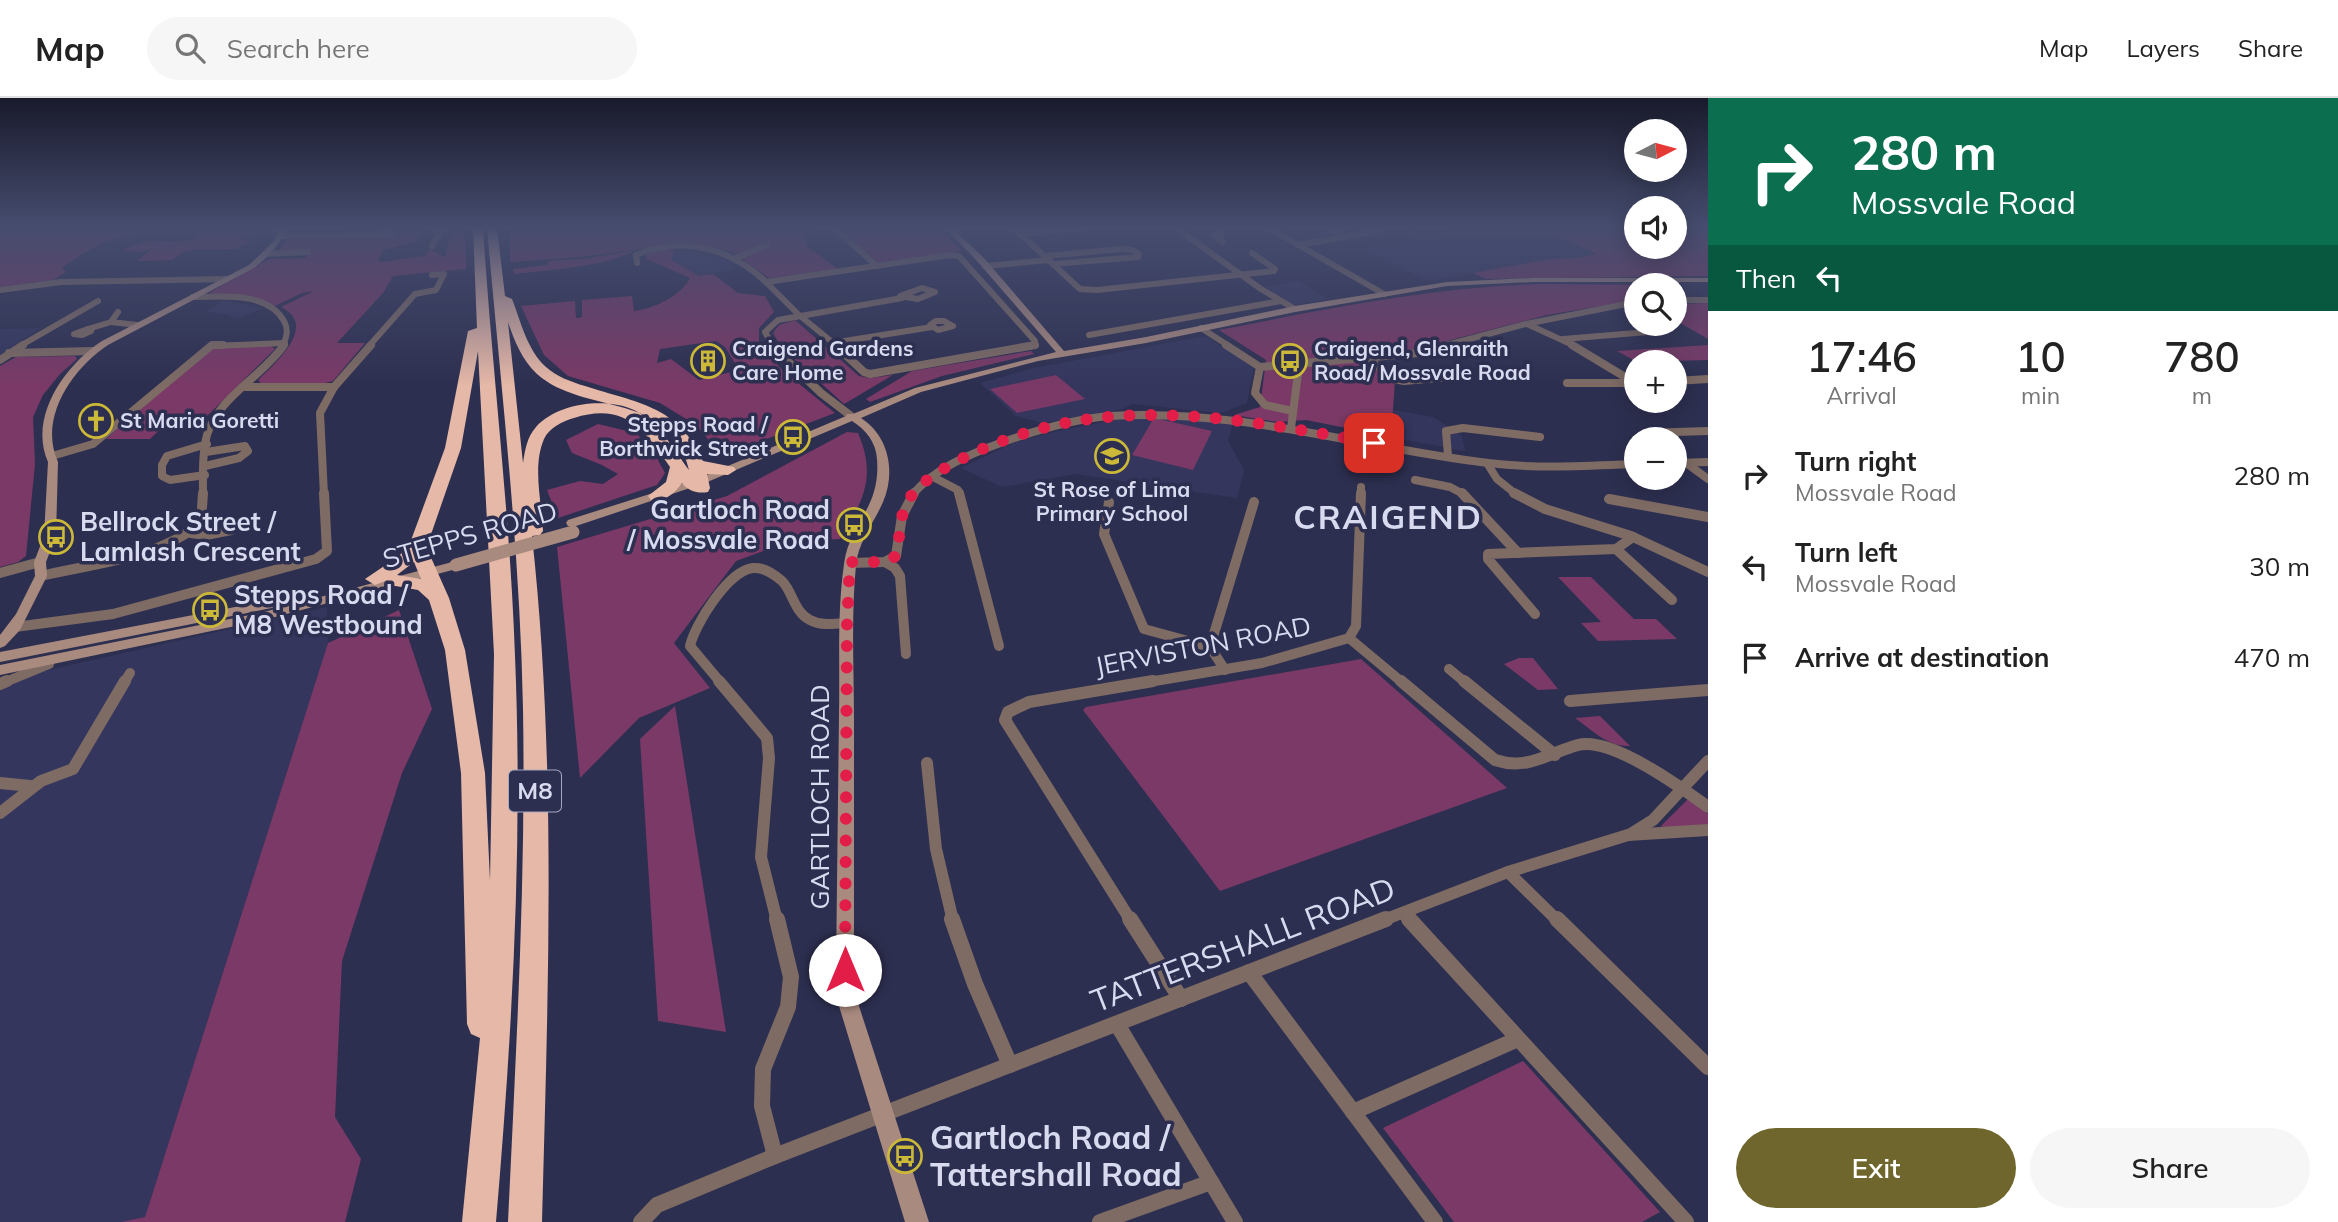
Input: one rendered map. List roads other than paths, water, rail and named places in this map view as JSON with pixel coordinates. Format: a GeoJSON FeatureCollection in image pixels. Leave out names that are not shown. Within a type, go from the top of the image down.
{"type":"FeatureCollection","features":[{"type":"Feature","properties":{"kind":"highway"},"geometry":{"type":"LineString","coordinates":[[375,579],[398,567],[415,552],[419,543],[453,448],[487,280]]}},
{"type":"Feature","properties":{"kind":"highway","name":"M8"},"geometry":{"type":"LineString","coordinates":[[488,280],[503,362],[528,591],[534,708],[536,927],[526,1222]]}},
{"type":"Feature","properties":{"kind":"highway","name":"M8"},"geometry":{"type":"LineString","coordinates":[[479,1222],[502,896],[506,714],[488,280]]}},
{"type":"Feature","properties":{"kind":"highway"},"geometry":{"type":"LineString","coordinates":[[489,280],[528,355],[544,372],[577,388],[653,411],[671,423],[680,433],[696,464],[698,485]]}},
{"type":"Feature","properties":{"kind":"highway"},"geometry":{"type":"LineString","coordinates":[[528,591],[534,528],[534,442],[547,425],[580,410],[608,409],[633,415],[655,432],[678,467],[698,485]]}},
{"type":"Feature","properties":{"kind":"highway"},"geometry":{"type":"LineString","coordinates":[[696,464],[706,469],[728,470]]}},
{"type":"Feature","properties":{"kind":"highway"},"geometry":{"type":"LineString","coordinates":[[657,496],[669,490],[676,481],[678,467]]}},
{"type":"Feature","properties":{"kind":"highway"},"geometry":{"type":"LineString","coordinates":[[419,543],[455,650],[473,774],[486,1145]]}},
{"type":"Feature","properties":{"kind":"highway"},"geometry":{"type":"LineString","coordinates":[[397,581],[424,585],[431,579]]}},
{"type":"Feature","properties":{"kind":"main road"},"geometry":{"type":"LineString","coordinates":[[3,665],[15,627],[41,576],[40,562],[50,536],[52,456],[48,451],[49,414],[67,379],[93,352],[137,325],[224,280]]}},
{"type":"Feature","properties":{"kind":"main road"},"geometry":{"type":"LineString","coordinates":[[998,280],[1063,355]]}},
{"type":"Feature","properties":{"kind":"main road"},"geometry":{"type":"LineString","coordinates":[[854,419],[1063,355],[1295,309],[1486,281],[1607,280]]}},
{"type":"Feature","properties":{"kind":"main road","name":"STEPPS ROAD"},"geometry":{"type":"LineString","coordinates":[[573,527],[657,496],[698,485],[728,470],[854,419]]}},
{"type":"Feature","properties":{"kind":"main road","name":"STEPPS ROAD"},"geometry":{"type":"LineString","coordinates":[[3,665],[69,658],[260,617],[397,581],[431,579],[456,561],[573,527],[698,485],[854,419]]}},
{"type":"Feature","properties":{"kind":"main road","name":"GARTLOCH ROAD"},"geometry":{"type":"LineString","coordinates":[[854,419],[868,427],[877,440],[883,452],[884,478],[878,501],[854,547],[850,562],[847,624],[845,970],[849,1006],[916,1222]]}},
{"type":"Feature","properties":{"kind":"main road","name":"STEPPS ROAD"},"geometry":{"type":"LineString","coordinates":[[3,665],[375,579],[431,579]]}},
{"type":"Feature","properties":{"kind":"main road"},"geometry":{"type":"LineString","coordinates":[[0,643],[15,627]]}},
{"type":"Feature","properties":{"kind":"street"},"geometry":{"type":"LineString","coordinates":[[0,290],[61,282],[147,280]]}},
{"type":"Feature","properties":{"kind":"street"},"geometry":{"type":"LineString","coordinates":[[15,627],[113,614],[316,559],[327,551],[320,413],[334,387],[415,294],[436,290],[441,280]]}},
{"type":"Feature","properties":{"kind":"street"},"geometry":{"type":"LineString","coordinates":[[764,282],[775,280]]}},
{"type":"Feature","properties":{"kind":"street"},"geometry":{"type":"LineString","coordinates":[[764,282],[864,372],[870,374],[1035,345],[1035,341],[981,280]]}},
{"type":"Feature","properties":{"kind":"street"},"geometry":{"type":"LineString","coordinates":[[1071,280],[1080,289],[1097,290],[1188,280]]}},
{"type":"Feature","properties":{"kind":"street"},"geometry":{"type":"LineString","coordinates":[[1248,280],[1295,309]]}},
{"type":"Feature","properties":{"kind":"street"},"geometry":{"type":"LineString","coordinates":[[1360,280],[1384,294]]}},
{"type":"Feature","properties":{"kind":"street"},"geometry":{"type":"LineString","coordinates":[[854,419],[821,393],[768,342],[765,332],[778,320],[799,315],[902,298],[919,300],[935,292],[922,288],[900,294],[902,298]]}},
{"type":"Feature","properties":{"kind":"street"},"geometry":{"type":"LineString","coordinates":[[41,576],[164,546],[191,533],[201,523],[209,429],[224,406],[285,343],[288,328],[280,313],[243,299],[193,297]]}},
{"type":"Feature","properties":{"kind":"street"},"geometry":{"type":"LineString","coordinates":[[1687,300],[1708,300]]}},
{"type":"Feature","properties":{"kind":"street"},"geometry":{"type":"LineString","coordinates":[[0,360],[98,301]]}},
{"type":"Feature","properties":{"kind":"street"},"geometry":{"type":"LineString","coordinates":[[1089,335],[1280,301]]}},
{"type":"Feature","properties":{"kind":"street"},"geometry":{"type":"LineString","coordinates":[[1201,328],[1260,367],[1369,359],[1429,350],[1526,324],[1624,304]]}},
{"type":"Feature","properties":{"kind":"street"},"geometry":{"type":"LineString","coordinates":[[111,322],[118,312]]}},
{"type":"Feature","properties":{"kind":"street"},"geometry":{"type":"LineString","coordinates":[[88,330],[111,322],[137,325]]}},
{"type":"Feature","properties":{"kind":"street"},"geometry":{"type":"LineString","coordinates":[[1526,324],[1563,339],[1624,376]]}},
{"type":"Feature","properties":{"kind":"street"},"geometry":{"type":"LineString","coordinates":[[832,343],[932,327]]}},
{"type":"Feature","properties":{"kind":"street"},"geometry":{"type":"LineString","coordinates":[[1563,339],[1624,334]]}},
{"type":"Feature","properties":{"kind":"street"},"geometry":{"type":"LineString","coordinates":[[52,456],[93,444],[205,348],[219,344],[285,343]]}},
{"type":"Feature","properties":{"kind":"street"},"geometry":{"type":"LineString","coordinates":[[9,353],[93,352]]}},
{"type":"Feature","properties":{"kind":"street"},"geometry":{"type":"LineString","coordinates":[[1369,359],[1394,379],[1404,382],[1459,376]]}},
{"type":"Feature","properties":{"kind":"street"},"geometry":{"type":"LineString","coordinates":[[1290,365],[1298,374],[1291,428]]}},
{"type":"Feature","properties":{"kind":"street"},"geometry":{"type":"LineString","coordinates":[[1260,367],[1255,393],[1265,405],[1293,411]]}},
{"type":"Feature","properties":{"kind":"street"},"geometry":{"type":"LineString","coordinates":[[1687,380],[1708,379]]}},
{"type":"Feature","properties":{"kind":"street"},"geometry":{"type":"LineString","coordinates":[[1567,383],[1624,383]]}},
{"type":"Feature","properties":{"kind":"street"},"geometry":{"type":"LineString","coordinates":[[243,387],[334,387]]}},
{"type":"Feature","properties":{"kind":"street"},"geometry":{"type":"LineString","coordinates":[[850,562],[885,562],[896,556],[898,528],[911,495],[958,460],[1004,439],[1049,427],[1113,416],[1161,413],[1213,416],[1487,463],[1550,468],[1624,465]]}},
{"type":"Feature","properties":{"kind":"street"},"geometry":{"type":"LineString","coordinates":[[1448,456],[1446,430],[1463,428],[1540,437]]}},
{"type":"Feature","properties":{"kind":"street"},"geometry":{"type":"LineString","coordinates":[[1687,432],[1708,431]]}},
{"type":"Feature","properties":{"kind":"street"},"geometry":{"type":"LineString","coordinates":[[245,446],[248,451],[239,458],[205,470],[170,480],[162,477],[162,465],[167,456],[206,448],[245,446]]}},
{"type":"Feature","properties":{"kind":"street"},"geometry":{"type":"LineString","coordinates":[[1687,463],[1708,462]]}},
{"type":"Feature","properties":{"kind":"street"},"geometry":{"type":"LineString","coordinates":[[1487,463],[1500,482],[1527,501],[1633,537],[1708,572]]}},
{"type":"Feature","properties":{"kind":"street"},"geometry":{"type":"LineString","coordinates":[[1687,464],[1708,479]]}},
{"type":"Feature","properties":{"kind":"street"},"geometry":{"type":"LineString","coordinates":[[933,477],[958,490],[999,646]]}},
{"type":"Feature","properties":{"kind":"street"},"geometry":{"type":"LineString","coordinates":[[1415,480],[1450,487],[1464,494],[1518,552]]}},
{"type":"Feature","properties":{"kind":"street","name":"JERVISTON ROAD"},"geometry":{"type":"LineString","coordinates":[[1181,999],[1059,810],[1005,720],[1008,712],[1029,702],[1225,670],[1301,654],[1349,638],[1356,626],[1361,487]]}},
{"type":"Feature","properties":{"kind":"street"},"geometry":{"type":"LineString","coordinates":[[1609,499],[1708,517]]}},
{"type":"Feature","properties":{"kind":"street"},"geometry":{"type":"LineString","coordinates":[[1109,502],[1104,534],[1144,629],[1210,647],[1225,670]]}},
{"type":"Feature","properties":{"kind":"street"},"geometry":{"type":"LineString","coordinates":[[1210,647],[1254,502]]}},
{"type":"Feature","properties":{"kind":"street"},"geometry":{"type":"LineString","coordinates":[[191,533],[206,535],[231,530]]}},
{"type":"Feature","properties":{"kind":"street"},"geometry":{"type":"LineString","coordinates":[[1535,614],[1486,556],[1518,552],[1616,549],[1633,537]]}},
{"type":"Feature","properties":{"kind":"street"},"geometry":{"type":"LineString","coordinates":[[1616,549],[1672,600]]}},
{"type":"Feature","properties":{"kind":"street"},"geometry":{"type":"LineString","coordinates":[[0,573],[40,562]]}},
{"type":"Feature","properties":{"kind":"street"},"geometry":{"type":"LineString","coordinates":[[885,562],[895,568],[900,576],[905,654]]}},
{"type":"Feature","properties":{"kind":"street"},"geometry":{"type":"LineString","coordinates":[[775,1156],[762,1106],[763,1069],[788,1007],[791,977],[761,857],[769,758],[767,738],[690,646],[692,637],[731,578],[744,569],[769,570],[783,581],[804,616],[821,624],[847,624]]}},
{"type":"Feature","properties":{"kind":"street"},"geometry":{"type":"LineString","coordinates":[[1349,638],[1495,760],[1507,765],[1524,766],[1579,744],[1601,745],[1684,788],[1708,807]]}},
{"type":"Feature","properties":{"kind":"street"},"geometry":{"type":"LineString","coordinates":[[0,684],[23,672],[69,658]]}},
{"type":"Feature","properties":{"kind":"street"},"geometry":{"type":"LineString","coordinates":[[1449,669],[1556,755]]}},
{"type":"Feature","properties":{"kind":"street"},"geometry":{"type":"LineString","coordinates":[[0,813],[30,786],[48,775],[73,769],[130,673]]}},
{"type":"Feature","properties":{"kind":"street"},"geometry":{"type":"LineString","coordinates":[[1570,701],[1708,690]]}},
{"type":"Feature","properties":{"kind":"street"},"geometry":{"type":"LineString","coordinates":[[1628,835],[1653,820],[1708,761]]}},
{"type":"Feature","properties":{"kind":"street"},"geometry":{"type":"LineString","coordinates":[[927,763],[935,842],[946,899],[968,969],[1010,1065]]}},
{"type":"Feature","properties":{"kind":"street"},"geometry":{"type":"LineString","coordinates":[[0,783],[30,786]]}},
{"type":"Feature","properties":{"kind":"street"},"geometry":{"type":"LineString","coordinates":[[1628,835],[1708,830]]}},
{"type":"Feature","properties":{"kind":"street","name":"TATTERSHALL ROAD"},"geometry":{"type":"LineString","coordinates":[[641,1222],[657,1205],[775,1156],[1508,872],[1628,835]]}},
{"type":"Feature","properties":{"kind":"street"},"geometry":{"type":"LineString","coordinates":[[1508,872],[1708,1067]]}},
{"type":"Feature","properties":{"kind":"street"},"geometry":{"type":"LineString","coordinates":[[1403,913],[1686,1222]]}},
{"type":"Feature","properties":{"kind":"street"},"geometry":{"type":"LineString","coordinates":[[1249,972],[1435,1222]]}},
{"type":"Feature","properties":{"kind":"street"},"geometry":{"type":"LineString","coordinates":[[1117,1024],[1235,1222]]}},
{"type":"Feature","properties":{"kind":"street"},"geometry":{"type":"LineString","coordinates":[[1353,1112],[1518,1039]]}},
{"type":"Feature","properties":{"kind":"street"},"geometry":{"type":"LineString","coordinates":[[1100,1222],[1211,1182]]}},
{"type":"Feature","properties":{"kind":"place","name":"Craigend Gardens Care Home"},"geometry":{"type":"Point","coordinates":[708,361]}},
{"type":"Feature","properties":{"kind":"place","name":"Craigend, Glenraith Road/ Mossvale Road"},"geometry":{"type":"Point","coordinates":[1290,361]}},
{"type":"Feature","properties":{"kind":"place","name":"St Maria Goretti"},"geometry":{"type":"Point","coordinates":[96,421]}},
{"type":"Feature","properties":{"kind":"place","name":"Stepps Road / Borthwick Street"},"geometry":{"type":"Point","coordinates":[793,437]}},
{"type":"Feature","properties":{"kind":"place","name":"St Rose of Lima Primary School"},"geometry":{"type":"Point","coordinates":[1112,456]}},
{"type":"Feature","properties":{"kind":"place","name":"Gartloch Road / Mossvale Road"},"geometry":{"type":"Point","coordinates":[854,525]}},
{"type":"Feature","properties":{"kind":"place","name":"Bellrock Street / Lamlash Crescent"},"geometry":{"type":"Point","coordinates":[56,537]}},
{"type":"Feature","properties":{"kind":"place","name":"Stepps Road / M8 Westbound"},"geometry":{"type":"Point","coordinates":[210,610]}},
{"type":"Feature","properties":{"kind":"place","name":"Gartloch Road / Tattershall Road"},"geometry":{"type":"Point","coordinates":[905,1156]}},
{"type":"Feature","properties":{"kind":"district","name":"CRAIGEND"},"geometry":{"type":"Point","coordinates":[1388,517]}}]}
